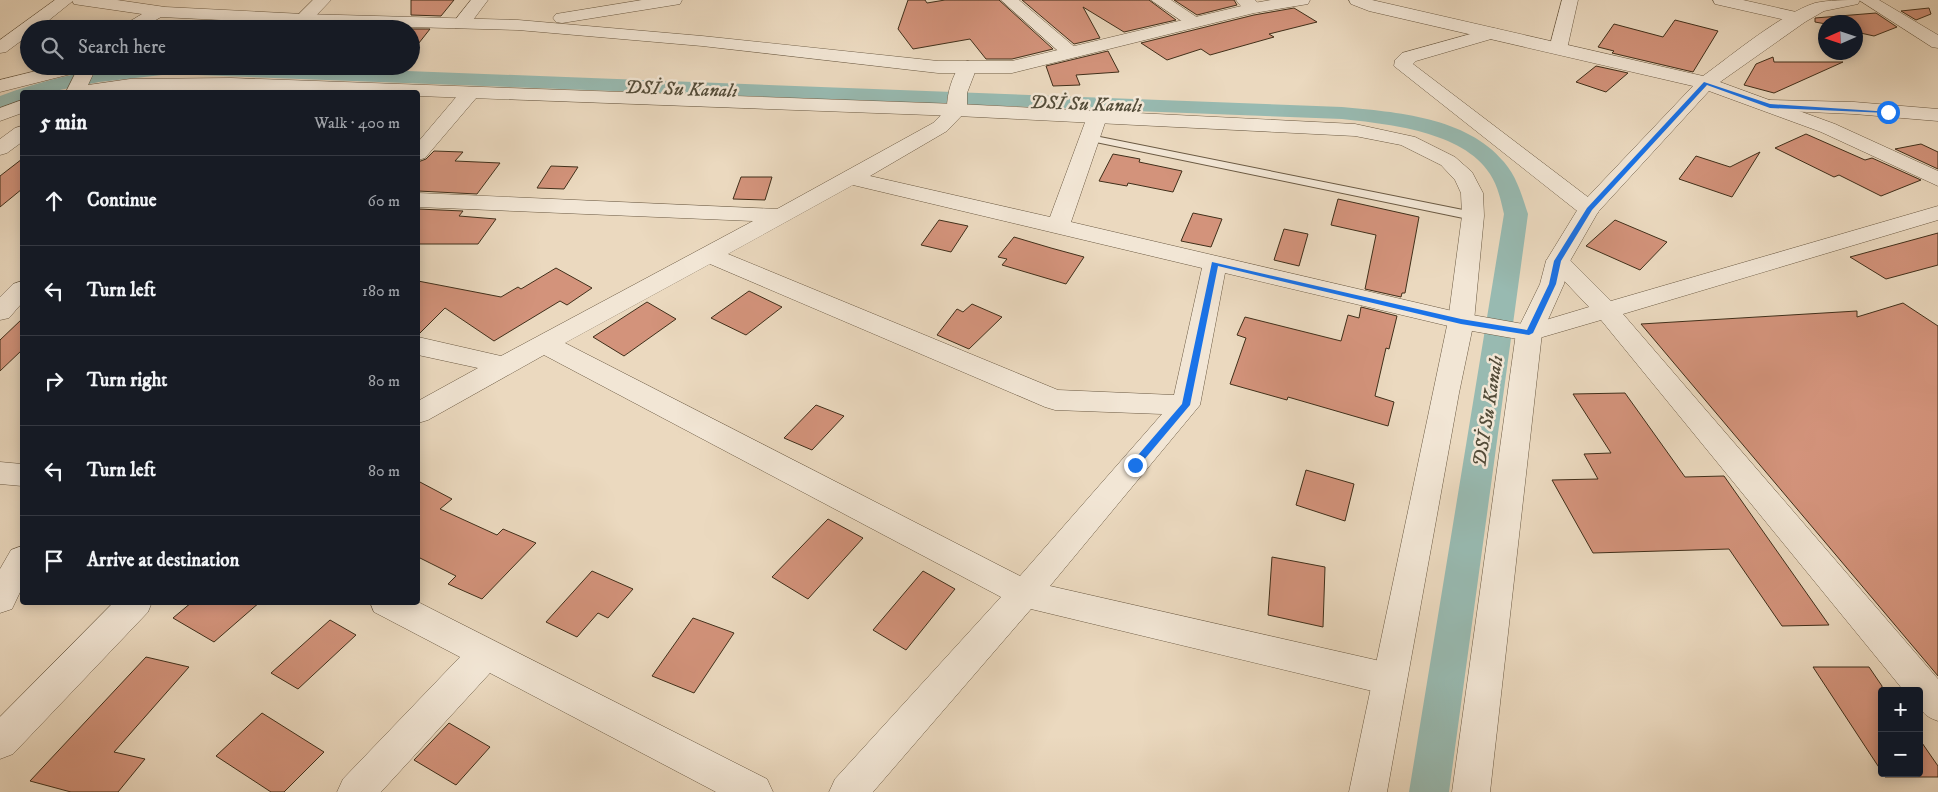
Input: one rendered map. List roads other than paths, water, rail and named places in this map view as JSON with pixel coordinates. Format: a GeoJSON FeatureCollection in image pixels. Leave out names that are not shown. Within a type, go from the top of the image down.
{"type":"FeatureCollection","features":[{"type":"Feature","properties":{"kind":"street"},"geometry":{"type":"LineString","coordinates":[[38,20],[66,0]]}},
{"type":"Feature","properties":{"kind":"street"},"geometry":{"type":"LineString","coordinates":[[80,0],[158,12],[335,20]]}},
{"type":"Feature","properties":{"kind":"street"},"geometry":{"type":"LineString","coordinates":[[143,20],[184,0]]}},
{"type":"Feature","properties":{"kind":"street"},"geometry":{"type":"LineString","coordinates":[[303,19],[323,0]]}},
{"type":"Feature","properties":{"kind":"street"},"geometry":{"type":"LineString","coordinates":[[461,24],[480,0]]}},
{"type":"Feature","properties":{"kind":"street"},"geometry":{"type":"LineString","coordinates":[[557,22],[576,0]]}},
{"type":"Feature","properties":{"kind":"street"},"geometry":{"type":"LineString","coordinates":[[557,22],[645,2],[674,0]]}},
{"type":"Feature","properties":{"kind":"street"},"geometry":{"type":"LineString","coordinates":[[1009,0],[1071,53]]}},
{"type":"Feature","properties":{"kind":"street"},"geometry":{"type":"LineString","coordinates":[[1159,0],[1194,22]]}},
{"type":"Feature","properties":{"kind":"street"},"geometry":{"type":"LineString","coordinates":[[420,23],[461,24],[557,22],[938,67],[1012,67],[1194,22],[1249,4],[1302,0]]}},
{"type":"Feature","properties":{"kind":"street"},"geometry":{"type":"LineString","coordinates":[[1357,0],[1375,8],[1706,83],[1828,128],[1938,179]]}},
{"type":"Feature","properties":{"kind":"street"},"geometry":{"type":"LineString","coordinates":[[1558,49],[1570,0]]}},
{"type":"Feature","properties":{"kind":"street"},"geometry":{"type":"LineString","coordinates":[[1724,0],[1799,18]]}},
{"type":"Feature","properties":{"kind":"street"},"geometry":{"type":"LineString","coordinates":[[1471,792],[1529,333],[1552,284],[1558,261],[1589,209],[1706,83],[1776,32],[1799,18],[1820,7],[1852,0]]}},
{"type":"Feature","properties":{"kind":"street"},"geometry":{"type":"LineString","coordinates":[[1867,0],[1938,43]]}},
{"type":"Feature","properties":{"kind":"street"},"geometry":{"type":"LineString","coordinates":[[0,48],[20,33]]}},
{"type":"Feature","properties":{"kind":"street"},"geometry":{"type":"LineString","coordinates":[[1492,33],[1409,57],[1404,60],[1403,66],[1589,209]]}},
{"type":"Feature","properties":{"kind":"street"},"geometry":{"type":"LineString","coordinates":[[420,412],[543,343],[784,216],[940,127],[957,102],[968,67]]}},
{"type":"Feature","properties":{"kind":"street"},"geometry":{"type":"LineString","coordinates":[[0,86],[66,75]]}},
{"type":"Feature","properties":{"kind":"street"},"geometry":{"type":"LineString","coordinates":[[76,90],[83,75]]}},
{"type":"Feature","properties":{"kind":"street"},"geometry":{"type":"LineString","coordinates":[[91,90],[130,85],[324,90]]}},
{"type":"Feature","properties":{"kind":"street"},"geometry":{"type":"LineString","coordinates":[[420,92],[957,102],[1097,117],[1382,134],[1426,148],[1448,161],[1464,177],[1472,193],[1473,216],[1461,321],[1445,393],[1368,792]]}},
{"type":"Feature","properties":{"kind":"street"},"geometry":{"type":"LineString","coordinates":[[420,152],[470,93]]}},
{"type":"Feature","properties":{"kind":"street"},"geometry":{"type":"LineString","coordinates":[[1770,106],[1854,108],[1938,115]]}},
{"type":"Feature","properties":{"kind":"street"},"geometry":{"type":"LineString","coordinates":[[0,115],[20,107]]}},
{"type":"Feature","properties":{"kind":"street"},"geometry":{"type":"LineString","coordinates":[[1058,226],[1097,117]]}},
{"type":"Feature","properties":{"kind":"street"},"geometry":{"type":"LineString","coordinates":[[0,149],[20,134]]}},
{"type":"Feature","properties":{"kind":"street"},"geometry":{"type":"LineString","coordinates":[[852,178],[1461,321],[1529,333],[1938,213]]}},
{"type":"Feature","properties":{"kind":"street"},"geometry":{"type":"LineString","coordinates":[[420,200],[784,216]]}},
{"type":"Feature","properties":{"kind":"street"},"geometry":{"type":"LineString","coordinates":[[710,255],[1055,400],[1186,405]]}},
{"type":"Feature","properties":{"kind":"street"},"geometry":{"type":"LineString","coordinates":[[1558,261],[1606,310],[1938,704]]}},
{"type":"Feature","properties":{"kind":"street"},"geometry":{"type":"LineString","coordinates":[[848,792],[969,658],[1186,405],[1215,263]]}},
{"type":"Feature","properties":{"kind":"street"},"geometry":{"type":"LineString","coordinates":[[543,343],[1023,593],[1390,679]]}},
{"type":"Feature","properties":{"kind":"street"},"geometry":{"type":"LineString","coordinates":[[420,346],[503,365]]}},
{"type":"Feature","properties":{"kind":"street"},"geometry":{"type":"LineString","coordinates":[[0,473],[20,475]]}},
{"type":"Feature","properties":{"kind":"street"},"geometry":{"type":"LineString","coordinates":[[0,598],[20,563]]}},
{"type":"Feature","properties":{"kind":"street"},"geometry":{"type":"LineString","coordinates":[[0,742],[133,605]]}},
{"type":"Feature","properties":{"kind":"street"},"geometry":{"type":"LineString","coordinates":[[392,605],[754,792]]}},
{"type":"Feature","properties":{"kind":"street"},"geometry":{"type":"LineString","coordinates":[[356,792],[486,654]]}},
{"type":"Feature","properties":{"kind":"lane"},"geometry":{"type":"LineString","coordinates":[[1090,138],[1473,216]]}},
{"type":"Feature","properties":{"kind":"waterway","name":"DSİ Su Kanalı"},"geometry":{"type":"LineString","coordinates":[[37,90],[106,75]]}},
{"type":"Feature","properties":{"kind":"waterway","name":"DSİ Su Kanalı"},"geometry":{"type":"LineString","coordinates":[[353,75],[1342,113],[1382,117],[1422,125],[1460,139],[1477,149],[1501,173],[1516,214],[1429,792]]}},
{"type":"Feature","properties":{"kind":"waterway","name":"DSİ Su Kanalı"},"geometry":{"type":"LineString","coordinates":[[0,103],[20,96]]}}]}
